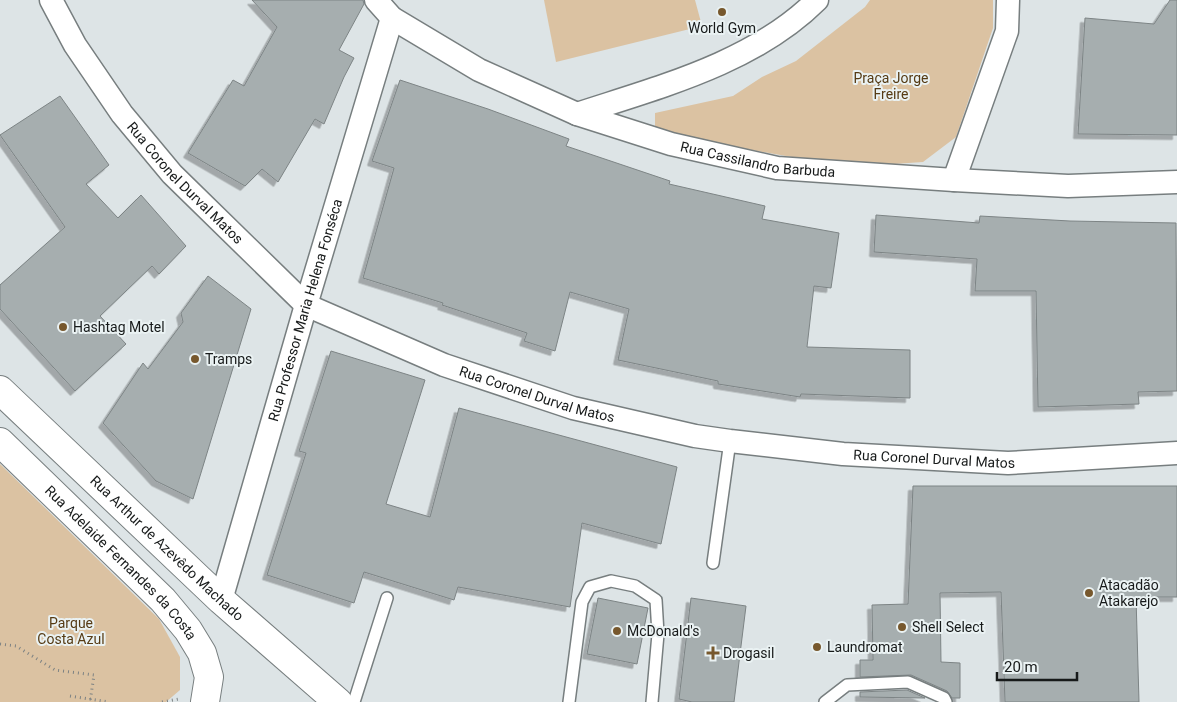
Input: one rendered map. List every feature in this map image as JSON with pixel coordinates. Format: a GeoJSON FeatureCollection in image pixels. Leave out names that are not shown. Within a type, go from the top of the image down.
{"type":"FeatureCollection","features":[{"type":"Feature","properties":{"kind":"street","name":"Rua Coronel Durval Matos"},"geometry":{"type":"LineString","coordinates":[[51,0],[75,45],[128,122],[172,174],[306,305],[444,365],[573,408],[695,436],[730,441],[843,454],[1008,463],[1177,454]]}},
{"type":"Feature","properties":{"kind":"street","name":"Rua Cassilandro Barbuda"},"geometry":{"type":"LineString","coordinates":[[376,0],[392,18],[479,70],[577,114],[672,144],[777,168],[1068,186],[1177,182]]}},
{"type":"Feature","properties":{"kind":"street"},"geometry":{"type":"LineString","coordinates":[[577,114],[699,73],[761,44],[817,0]]}},
{"type":"Feature","properties":{"kind":"street"},"geometry":{"type":"LineString","coordinates":[[954,180],[1007,31],[1008,0]]}},
{"type":"Feature","properties":{"kind":"street","name":"Rua Professor Maria Helena Fonséca"},"geometry":{"type":"LineString","coordinates":[[221,600],[306,305],[392,18]]}},
{"type":"Feature","properties":{"kind":"street","name":"Rua Arthur de Azevêdo Machado"},"geometry":{"type":"LineString","coordinates":[[0,390],[221,600],[338,702]]}},
{"type":"Feature","properties":{"kind":"street","name":"Rua Adelaide Fernandes da Costa"},"geometry":{"type":"LineString","coordinates":[[0,442],[163,600],[188,630],[202,653],[209,677],[192,700]]}},
{"type":"Feature","properties":{"kind":"lane"},"geometry":{"type":"LineString","coordinates":[[713,563],[730,441]]}},
{"type":"Feature","properties":{"kind":"lane"},"geometry":{"type":"LineString","coordinates":[[569,702],[582,602],[590,587],[611,580],[635,586],[656,600],[658,634],[652,702]]}},
{"type":"Feature","properties":{"kind":"lane"},"geometry":{"type":"LineString","coordinates":[[354,702],[387,598]]}},
{"type":"Feature","properties":{"kind":"lane"},"geometry":{"type":"LineString","coordinates":[[825,702],[847,685],[908,682],[944,698],[946,702]]}},
{"type":"Feature","properties":{"kind":"path"},"geometry":{"type":"LineString","coordinates":[[0,644],[16,646],[55,670],[94,675],[91,700]]}},
{"type":"Feature","properties":{"kind":"path"},"geometry":{"type":"LineString","coordinates":[[70,696],[109,702]]}},
{"type":"Feature","properties":{"kind":"path"},"geometry":{"type":"LineString","coordinates":[[162,702],[192,700]]}},
{"type":"Feature","properties":{"kind":"green space"},"geometry":{"type":"Polygon","coordinates":[[[544,0],[695,0],[702,26],[556,62],[544,0]]]}},
{"type":"Feature","properties":{"kind":"green space","name":"Praça Jorge Freire"},"geometry":{"type":"Polygon","coordinates":[[[870,0],[993,0],[993,28],[956,137],[923,162],[879,165],[820,162],[717,144],[655,128],[655,113],[733,96],[762,77],[796,61],[865,7],[870,0]]]}},
{"type":"Feature","properties":{"kind":"green space","name":"Parque Costa Azul"},"geometry":{"type":"Polygon","coordinates":[[[0,464],[159,619],[180,657],[180,690],[166,702],[0,702],[0,464]]]}},
{"type":"Feature","properties":{"kind":"building"},"geometry":{"type":"Polygon","coordinates":[[[252,0],[363,0],[364,4],[339,50],[354,58],[324,124],[315,119],[278,182],[262,169],[245,186],[188,153],[233,80],[244,86],[277,27],[252,0]]]}},
{"type":"Feature","properties":{"kind":"building"},"geometry":{"type":"Polygon","coordinates":[[[1170,0],[1177,0],[1177,135],[1078,134],[1085,18],[1154,24],[1170,0]]]}},
{"type":"Feature","properties":{"kind":"building"},"geometry":{"type":"Polygon","coordinates":[[[400,80],[488,109],[569,139],[566,146],[670,181],[669,184],[765,206],[762,219],[839,233],[831,288],[814,286],[807,347],[910,350],[910,398],[801,394],[800,397],[718,384],[718,381],[618,360],[629,309],[570,292],[555,351],[524,341],[527,333],[442,305],[443,303],[363,278],[394,168],[372,161],[400,80]]]}},
{"type":"Feature","properties":{"kind":"building"},"geometry":{"type":"Polygon","coordinates":[[[60,96],[109,165],[86,184],[118,218],[141,195],[186,246],[159,274],[152,266],[100,316],[126,344],[75,391],[0,309],[0,285],[65,227],[0,135],[60,96]]]}},
{"type":"Feature","properties":{"kind":"building"},"geometry":{"type":"Polygon","coordinates":[[[876,215],[979,223],[980,216],[1070,221],[1176,223],[1177,391],[1138,392],[1139,404],[1038,407],[1036,291],[975,291],[977,259],[874,252],[876,215]]]}},
{"type":"Feature","properties":{"kind":"building","name":"Tramps"},"geometry":{"type":"Polygon","coordinates":[[[208,276],[251,309],[193,499],[156,481],[103,423],[143,363],[148,369],[183,322],[181,313],[208,276]]]}},
{"type":"Feature","properties":{"kind":"building"},"geometry":{"type":"Polygon","coordinates":[[[331,351],[425,380],[386,504],[430,517],[459,408],[677,467],[661,544],[582,523],[570,607],[458,587],[454,600],[364,572],[354,603],[267,575],[306,453],[299,451],[331,351]]]}},
{"type":"Feature","properties":{"kind":"building","name":"Atacadão Atakarejo"},"geometry":{"type":"Polygon","coordinates":[[[913,486],[1177,486],[1177,597],[1136,597],[1139,702],[1005,702],[1001,592],[940,593],[941,662],[960,663],[960,698],[952,698],[947,691],[911,675],[860,677],[860,660],[873,660],[872,605],[908,604],[913,486]]]}},
{"type":"Feature","properties":{"kind":"building","name":"McDonald's"},"geometry":{"type":"Polygon","coordinates":[[[598,598],[648,608],[637,664],[587,654],[598,598]]]}},
{"type":"Feature","properties":{"kind":"building","name":"Drogasil"},"geometry":{"type":"Polygon","coordinates":[[[691,598],[746,606],[734,702],[692,702],[679,699],[691,598]]]}},
{"type":"Feature","properties":{"kind":"building"},"geometry":{"type":"Polygon","coordinates":[[[907,690],[925,698],[860,697],[860,692],[907,690]]]}},
{"type":"Feature","properties":{"kind":"place","name":"World Gym"},"geometry":{"type":"Point","coordinates":[722,12]}},
{"type":"Feature","properties":{"kind":"place","name":"Hashtag Motel"},"geometry":{"type":"Point","coordinates":[63,327]}},
{"type":"Feature","properties":{"kind":"place","name":"Tramps"},"geometry":{"type":"Point","coordinates":[195,359]}},
{"type":"Feature","properties":{"kind":"place","name":"Atacadão Atakarejo"},"geometry":{"type":"Point","coordinates":[1089,593]}},
{"type":"Feature","properties":{"kind":"place","name":"Shell Select"},"geometry":{"type":"Point","coordinates":[902,627]}},
{"type":"Feature","properties":{"kind":"place","name":"McDonald's"},"geometry":{"type":"Point","coordinates":[617,631]}},
{"type":"Feature","properties":{"kind":"place","name":"Laundromat"},"geometry":{"type":"Point","coordinates":[817,647]}},
{"type":"Feature","properties":{"kind":"place","name":"Drogasil"},"geometry":{"type":"Point","coordinates":[713,653]}}]}
